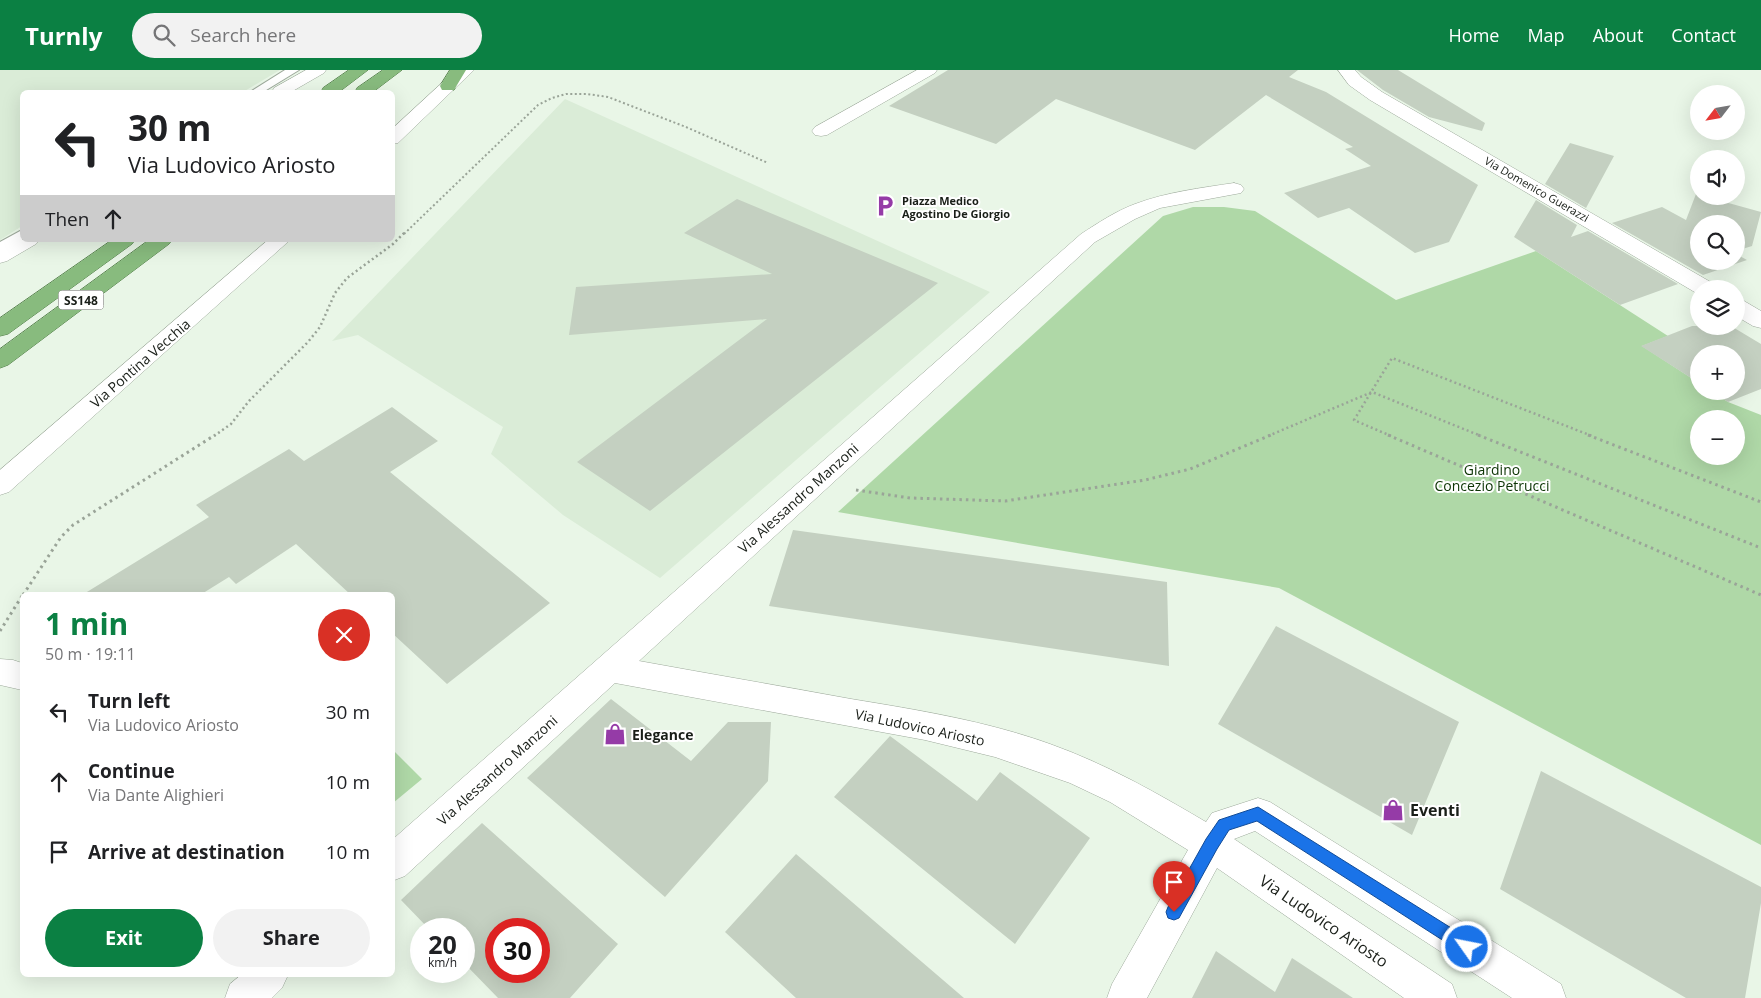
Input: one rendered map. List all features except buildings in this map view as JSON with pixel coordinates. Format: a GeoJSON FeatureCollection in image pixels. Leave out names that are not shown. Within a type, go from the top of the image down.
{"type":"FeatureCollection","features":[{"type":"Feature","properties":{"kind":"highway"},"geometry":{"type":"LineString","coordinates":[[332,90],[360,70]]}},
{"type":"Feature","properties":{"kind":"highway"},"geometry":{"type":"LineString","coordinates":[[366,90],[394,70]]}},
{"type":"Feature","properties":{"kind":"highway"},"geometry":{"type":"LineString","coordinates":[[448,86],[458,70]]}},
{"type":"Feature","properties":{"kind":"highway","name":"SS148"},"geometry":{"type":"LineString","coordinates":[[0,330],[122,242]]}},
{"type":"Feature","properties":{"kind":"highway","name":"SS148"},"geometry":{"type":"LineString","coordinates":[[0,360],[159,242]]}},
{"type":"Feature","properties":{"kind":"street"},"geometry":{"type":"LineString","coordinates":[[283,90],[318,70]]}},
{"type":"Feature","properties":{"kind":"street"},"geometry":{"type":"LineString","coordinates":[[395,136],[466,70]]}},
{"type":"Feature","properties":{"kind":"street"},"geometry":{"type":"LineString","coordinates":[[821,131],[929,70]]}},
{"type":"Feature","properties":{"kind":"street","name":"Via Domenico Guerazzi"},"geometry":{"type":"LineString","coordinates":[[1346,70],[1351,77],[1368,90],[1691,280]]}},
{"type":"Feature","properties":{"kind":"street","name":"Via Alessandro Manzoni"},"geometry":{"type":"LineString","coordinates":[[395,861],[1088,238],[1142,208],[1176,199],[1234,190]]}},
{"type":"Feature","properties":{"kind":"street"},"geometry":{"type":"LineString","coordinates":[[0,257],[26,242]]}},
{"type":"Feature","properties":{"kind":"street","name":"Via Pontina Vecchia"},"geometry":{"type":"LineString","coordinates":[[0,485],[278,242]]}},
{"type":"Feature","properties":{"kind":"street"},"geometry":{"type":"LineString","coordinates":[[1745,311],[1761,321]]}},
{"type":"Feature","properties":{"kind":"street","name":"Via Ludovico Ariosto"},"geometry":{"type":"LineString","coordinates":[[609,669],[925,726],[995,742],[1050,759],[1106,783],[1155,809],[1212,844],[1438,998]]}},
{"type":"Feature","properties":{"kind":"street"},"geometry":{"type":"LineString","coordinates":[[0,672],[20,676]]}},
{"type":"Feature","properties":{"kind":"street"},"geometry":{"type":"LineString","coordinates":[[1126,998],[1224,825],[1258,814],[1547,998]]}},
{"type":"Feature","properties":{"kind":"street"},"geometry":{"type":"LineString","coordinates":[[244,998],[267,977]]}},
{"type":"Feature","properties":{"kind":"lane"},"geometry":{"type":"LineString","coordinates":[[259,90],[293,70]]}},
{"type":"Feature","properties":{"kind":"lane"},"geometry":{"type":"LineString","coordinates":[[0,248],[20,235]]}},
{"type":"Feature","properties":{"kind":"path"},"geometry":{"type":"LineString","coordinates":[[26,592],[61,537],[73,525],[231,424],[249,402],[318,331],[335,293],[347,278],[393,244],[538,105],[547,99],[561,94],[576,93],[614,99],[699,132],[768,163]]}},
{"type":"Feature","properties":{"kind":"path"},"geometry":{"type":"LineString","coordinates":[[1761,502],[1392,358],[1354,420],[1761,596]]}},
{"type":"Feature","properties":{"kind":"path"},"geometry":{"type":"LineString","coordinates":[[822,476],[860,492],[910,498],[1005,501],[1068,493],[1145,480],[1190,469],[1372,392],[1761,548]]}},
{"type":"Feature","properties":{"kind":"path"},"geometry":{"type":"LineString","coordinates":[[0,631],[20,601]]}},
{"type":"Feature","properties":{"kind":"shaded area"},"geometry":{"type":"Polygon","coordinates":[[[0,70],[280,70],[246,90],[20,90],[20,227],[0,240],[0,70]]]}},
{"type":"Feature","properties":{"kind":"shaded area"},"geometry":{"type":"Polygon","coordinates":[[[565,99],[990,292],[660,578],[563,515],[491,454],[503,427],[358,335],[332,341],[565,99]]]}},
{"type":"Feature","properties":{"kind":"green space","name":"Giardino Concezio Petrucci"},"geometry":{"type":"Polygon","coordinates":[[[1193,207],[1224,207],[1255,211],[1396,300],[1536,251],[1668,336],[1642,346],[1690,377],[1690,400],[1725,400],[1761,415],[1761,845],[1279,588],[838,512],[1163,216],[1193,207]]]}},
{"type":"Feature","properties":{"kind":"green space"},"geometry":{"type":"Polygon","coordinates":[[[395,752],[422,779],[395,801],[395,752]]]}},
{"type":"Feature","properties":{"kind":"place","name":"Piazza Medico Agostino De Giorgio"},"geometry":{"type":"Point","coordinates":[885,206]}},
{"type":"Feature","properties":{"kind":"place","name":"Elegance"},"geometry":{"type":"Point","coordinates":[615,734]}},
{"type":"Feature","properties":{"kind":"place","name":"Eventi"},"geometry":{"type":"Point","coordinates":[1393,810]}},
{"type":"Feature","properties":{"kind":"route"},"geometry":{"type":"LineString","coordinates":[[1174,912],[1224,825],[1258,814],[1467,947]]}}]}
